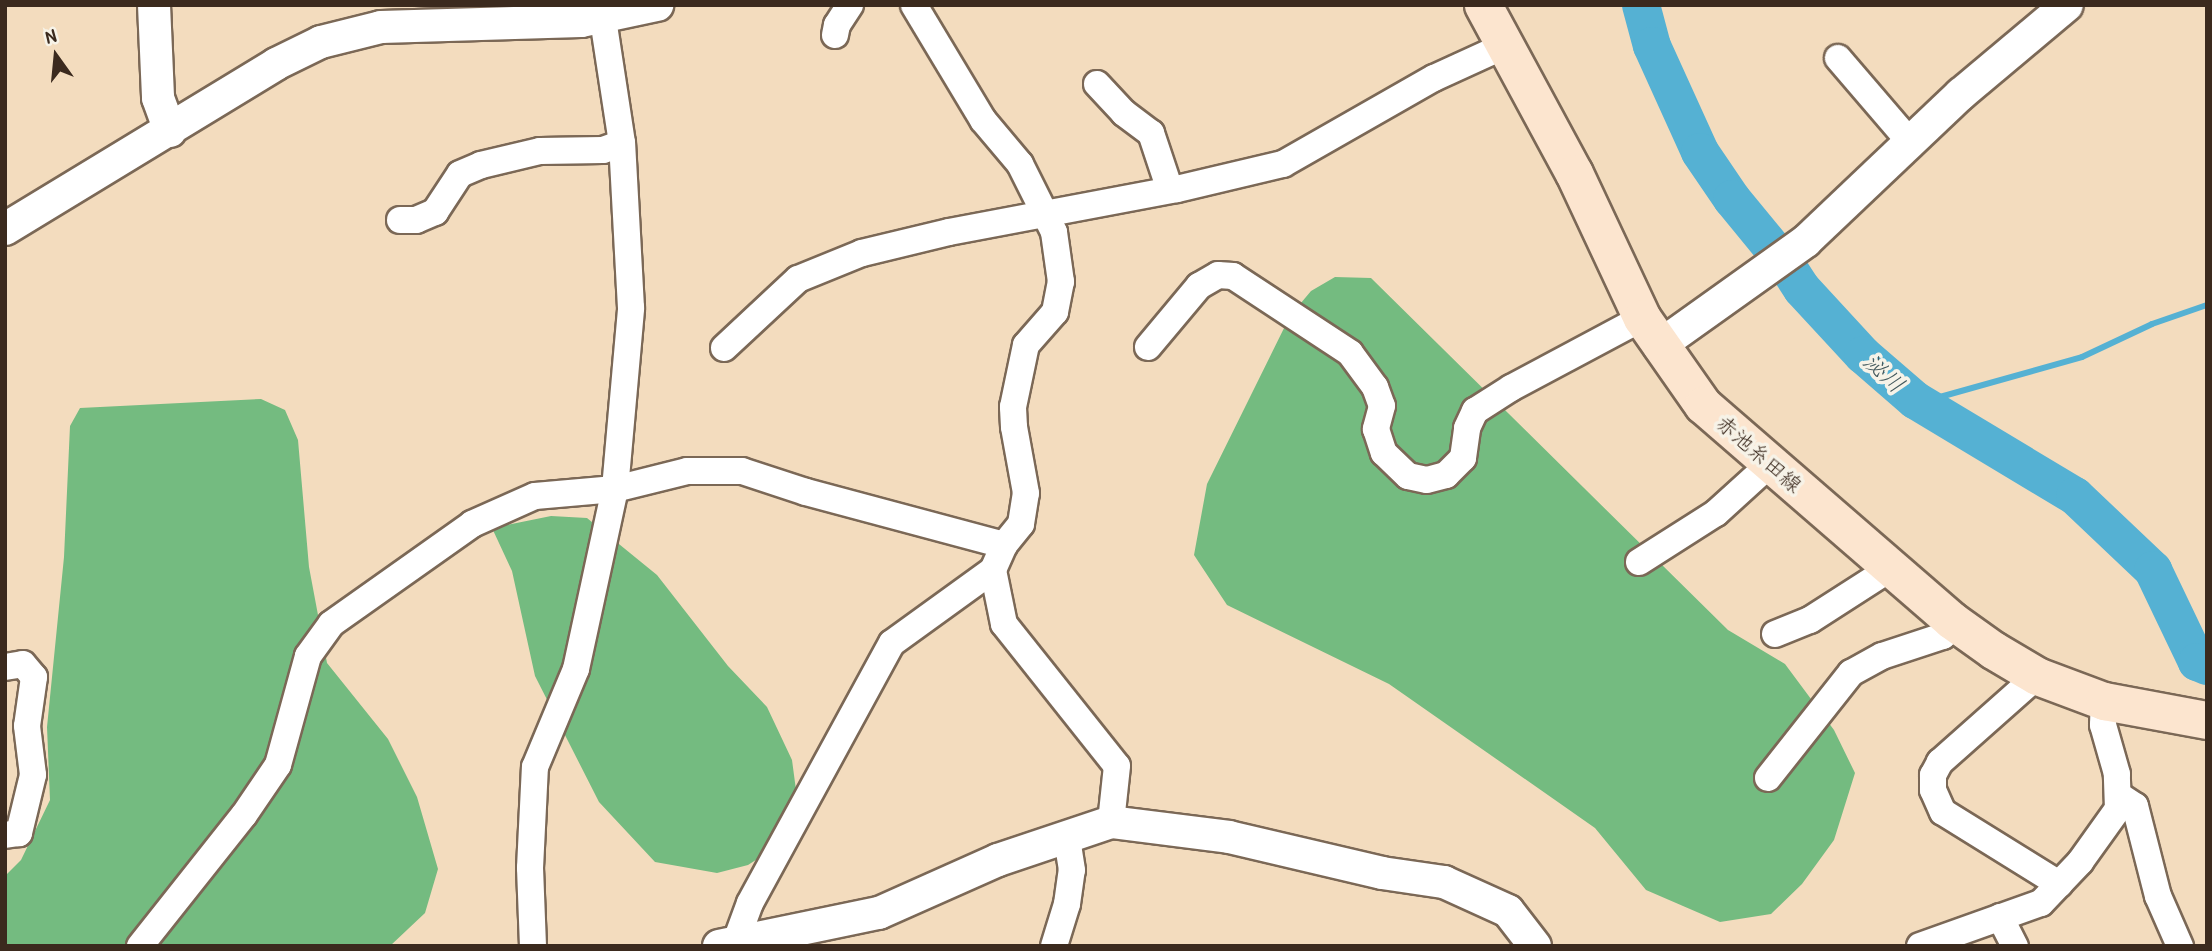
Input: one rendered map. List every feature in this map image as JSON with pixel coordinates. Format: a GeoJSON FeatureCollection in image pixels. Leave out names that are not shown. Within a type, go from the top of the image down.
{"type":"FeatureCollection","features":[{"type":"Feature","properties":{"kind":"main road","name":"赤池糸田線"},"geometry":{"type":"LineString","coordinates":[[1483,5],[1574,173],[1651,332],[1703,405],[1891,568],[1993,650],[2037,676],[2104,701],[2207,720]]}},
{"type":"Feature","properties":{"kind":"street"},"geometry":{"type":"LineString","coordinates":[[154,5],[158,97],[170,131]]}},
{"type":"Feature","properties":{"kind":"street"},"geometry":{"type":"LineString","coordinates":[[5,229],[170,131],[276,64],[321,42],[381,27],[587,15],[657,5]]}},
{"type":"Feature","properties":{"kind":"street"},"geometry":{"type":"LineString","coordinates":[[835,35],[837,24],[850,5]]}},
{"type":"Feature","properties":{"kind":"street"},"geometry":{"type":"LineString","coordinates":[[728,943],[892,643],[993,570],[1004,545],[1021,524],[1026,493],[1013,407],[1026,345],[1055,312],[1061,282],[1054,232],[1020,164],[983,120],[914,5]]}},
{"type":"Feature","properties":{"kind":"street"},"geometry":{"type":"LineString","coordinates":[[1148,347],[1199,286],[1218,275],[1233,276],[1350,353],[1375,387],[1382,406],[1376,429],[1384,453],[1408,476],[1427,480],[1446,475],[1463,458],[1467,428],[1475,411],[1511,388],[1651,332],[1752,282],[1806,241],[1961,94],[2067,5]]}},
{"type":"Feature","properties":{"kind":"street"},"geometry":{"type":"LineString","coordinates":[[533,946],[530,868],[535,766],[576,669],[615,489],[631,308],[622,143],[587,15]]}},
{"type":"Feature","properties":{"kind":"street"},"geometry":{"type":"LineString","coordinates":[[724,348],[798,279],[862,253],[949,232],[1170,190],[1283,164],[1434,78],[1504,46]]}},
{"type":"Feature","properties":{"kind":"street"},"geometry":{"type":"LineString","coordinates":[[1838,58],[1910,142]]}},
{"type":"Feature","properties":{"kind":"street"},"geometry":{"type":"LineString","coordinates":[[1097,84],[1124,113],[1151,133],[1170,190]]}},
{"type":"Feature","properties":{"kind":"street"},"geometry":{"type":"LineString","coordinates":[[400,220],[416,220],[435,212],[460,174],[481,165],[540,151],[603,150],[622,143]]}},
{"type":"Feature","properties":{"kind":"street"},"geometry":{"type":"LineString","coordinates":[[1639,562],[1716,513],[1770,464]]}},
{"type":"Feature","properties":{"kind":"street"},"geometry":{"type":"LineString","coordinates":[[139,946],[244,815],[278,765],[309,656],[331,624],[472,524],[536,496],[615,489],[687,471],[742,471],[806,492],[1004,545]]}},
{"type":"Feature","properties":{"kind":"street"},"geometry":{"type":"LineString","coordinates":[[1775,634],[1810,620],[1891,568]]}},
{"type":"Feature","properties":{"kind":"street"},"geometry":{"type":"LineString","coordinates":[[993,570],[1004,624],[1116,766],[1111,822]]}},
{"type":"Feature","properties":{"kind":"street"},"geometry":{"type":"LineString","coordinates":[[1768,778],[1851,673],[1881,656],[1943,636],[1955,622]]}},
{"type":"Feature","properties":{"kind":"street"},"geometry":{"type":"LineString","coordinates":[[5,667],[23,664],[34,677],[27,726],[33,775],[19,833],[5,835]]}},
{"type":"Feature","properties":{"kind":"street"},"geometry":{"type":"LineString","coordinates":[[2037,676],[1940,762],[1933,775],[1933,790],[1943,811],[2059,884]]}},
{"type":"Feature","properties":{"kind":"street"},"geometry":{"type":"LineString","coordinates":[[1920,946],[2041,902],[2080,862],[2118,808],[2117,774],[2103,726],[2104,701]]}},
{"type":"Feature","properties":{"kind":"street"},"geometry":{"type":"LineString","coordinates":[[2118,795],[2135,806],[2158,896],[2180,946]]}},
{"type":"Feature","properties":{"kind":"street"},"geometry":{"type":"LineString","coordinates":[[728,943],[879,913],[998,860],[1111,822],[1229,837],[1382,873],[1444,882],[1508,911],[1535,946]]}},
{"type":"Feature","properties":{"kind":"street"},"geometry":{"type":"LineString","coordinates":[[1054,946],[1067,904],[1072,870],[1068,837]]}},
{"type":"Feature","properties":{"kind":"street"},"geometry":{"type":"LineString","coordinates":[[2000,916],[2015,946]]}},
{"type":"Feature","properties":{"kind":"green space"},"geometry":{"type":"Polygon","coordinates":[[[1335,277],[1371,278],[1728,630],[1785,664],[1834,730],[1855,773],[1834,840],[1802,884],[1771,914],[1720,922],[1646,890],[1595,828],[1389,684],[1227,605],[1194,555],[1207,484],[1290,316],[1311,291],[1335,277]]]}},
{"type":"Feature","properties":{"kind":"green space"},"geometry":{"type":"Polygon","coordinates":[[[261,399],[285,410],[298,440],[309,567],[327,663],[388,739],[417,797],[438,869],[425,913],[390,946],[5,946],[5,876],[21,860],[50,800],[47,727],[64,557],[70,426],[80,408],[261,399]]]}},
{"type":"Feature","properties":{"kind":"green space"},"geometry":{"type":"Polygon","coordinates":[[[551,516],[587,518],[657,575],[728,666],[767,707],[792,760],[798,805],[778,846],[748,865],[717,873],[655,862],[599,802],[535,676],[512,571],[492,528],[551,516]]]}},
{"type":"Feature","properties":{"kind":"waterway","name":"泌川"},"geometry":{"type":"LineString","coordinates":[[1641,5],[1652,46],[1700,152],[1732,199],[1787,266],[1802,289],[1863,355],[1915,400],[2075,496],[2153,570],[2197,662],[2207,666]]}},
{"type":"Feature","properties":{"kind":"waterway"},"geometry":{"type":"LineString","coordinates":[[1922,402],[2082,357],[2152,324],[2207,305]]}}]}
